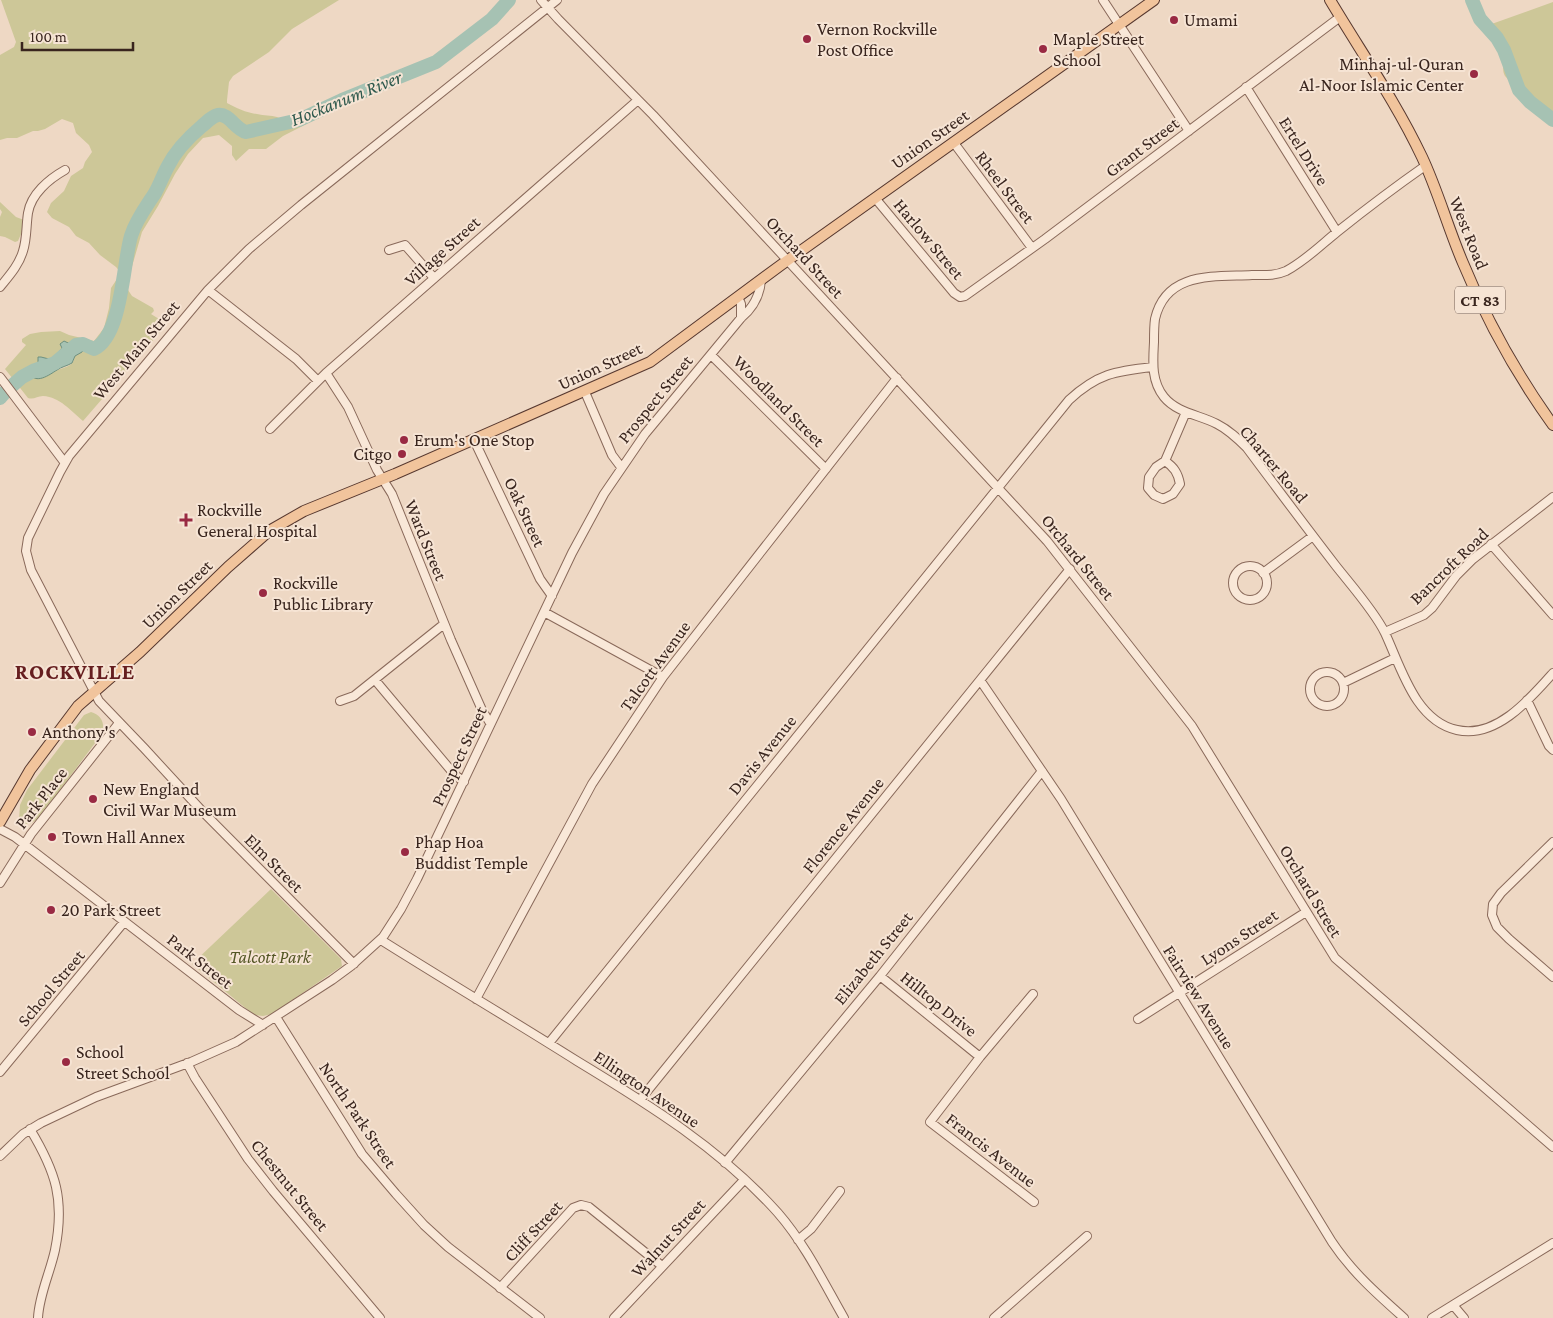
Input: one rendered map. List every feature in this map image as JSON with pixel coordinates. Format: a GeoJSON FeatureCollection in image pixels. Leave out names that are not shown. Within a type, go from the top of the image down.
{"type":"FeatureCollection","features":[{"type":"Feature","properties":{"kind":"main road","name":"Union Street"},"geometry":{"type":"LineString","coordinates":[[94,693],[140,652],[235,560],[269,532],[304,511],[474,440],[650,362],[761,280],[1154,0]]}},
{"type":"Feature","properties":{"kind":"main road","name":"CT 83"},"geometry":{"type":"LineString","coordinates":[[1330,0],[1340,17]]}},
{"type":"Feature","properties":{"kind":"main road","name":"West Road"},"geometry":{"type":"LineString","coordinates":[[1340,17],[1413,140],[1462,262],[1480,300],[1515,366],[1553,425]]}},
{"type":"Feature","properties":{"kind":"main road"},"geometry":{"type":"LineString","coordinates":[[0,822],[38,758],[78,706],[94,693]]}},
{"type":"Feature","properties":{"kind":"street","name":"Orchard Street"},"geometry":{"type":"LineString","coordinates":[[541,0],[638,100],[1038,529],[1192,726],[1328,948],[1340,963],[1553,1147]]}},
{"type":"Feature","properties":{"kind":"street","name":"West Main Street"},"geometry":{"type":"LineString","coordinates":[[94,693],[35,578],[26,554],[26,545],[32,529],[65,463],[208,290],[249,249],[301,205],[557,0]]}},
{"type":"Feature","properties":{"kind":"street"},"geometry":{"type":"LineString","coordinates":[[1103,0],[1189,131]]}},
{"type":"Feature","properties":{"kind":"street","name":"Grant Street"},"geometry":{"type":"LineString","coordinates":[[960,297],[968,294],[1032,248],[1340,17]]}},
{"type":"Feature","properties":{"kind":"street","name":"Ertel Drive"},"geometry":{"type":"LineString","coordinates":[[1246,87],[1337,232]]}},
{"type":"Feature","properties":{"kind":"street","name":"Village Street"},"geometry":{"type":"LineString","coordinates":[[270,429],[326,373],[638,100]]}},
{"type":"Feature","properties":{"kind":"street","name":"Rheel Street"},"geometry":{"type":"LineString","coordinates":[[954,143],[1032,248]]}},
{"type":"Feature","properties":{"kind":"street","name":"Charter Road"},"geometry":{"type":"LineString","coordinates":[[1425,166],[1296,264],[1274,275],[1212,276],[1189,280],[1177,285],[1160,307],[1155,320],[1153,367],[1156,383],[1164,397],[1174,406],[1218,424],[1232,434],[1246,448],[1362,599],[1385,632],[1395,658],[1420,705],[1428,715],[1441,725],[1457,730],[1475,732],[1492,726],[1508,717],[1553,673]]}},
{"type":"Feature","properties":{"kind":"street"},"geometry":{"type":"LineString","coordinates":[[0,287],[22,256],[26,240],[28,212],[32,201],[48,181],[65,170]]}},
{"type":"Feature","properties":{"kind":"street","name":"Harlow Street"},"geometry":{"type":"LineString","coordinates":[[876,198],[954,293],[960,297]]}},
{"type":"Feature","properties":{"kind":"street"},"geometry":{"type":"LineString","coordinates":[[389,250],[405,245],[434,278]]}},
{"type":"Feature","properties":{"kind":"street","name":"Prospect Street"},"geometry":{"type":"LineString","coordinates":[[0,1156],[30,1129],[96,1097],[188,1063],[236,1042],[354,964],[381,940],[410,893],[586,525],[621,468],[655,422],[749,310],[757,298],[761,280]]}},
{"type":"Feature","properties":{"kind":"street"},"geometry":{"type":"LineString","coordinates":[[208,290],[286,352],[318,381]]}},
{"type":"Feature","properties":{"kind":"street"},"geometry":{"type":"LineString","coordinates":[[738,297],[741,304],[741,318]]}},
{"type":"Feature","properties":{"kind":"street","name":"Woodland Street"},"geometry":{"type":"LineString","coordinates":[[711,355],[826,469]]}},
{"type":"Feature","properties":{"kind":"street","name":"Davis Avenue"},"geometry":{"type":"LineString","coordinates":[[549,1043],[1069,400],[1096,379],[1110,373],[1153,367]]}},
{"type":"Feature","properties":{"kind":"street","name":"Ward Street"},"geometry":{"type":"LineString","coordinates":[[326,373],[348,407],[382,479],[394,499],[444,624],[478,703],[490,724]]}},
{"type":"Feature","properties":{"kind":"street"},"geometry":{"type":"LineString","coordinates":[[0,377],[65,463]]}},
{"type":"Feature","properties":{"kind":"street","name":"Talcott Avenue"},"geometry":{"type":"LineString","coordinates":[[476,999],[592,784],[663,677],[897,378]]}},
{"type":"Feature","properties":{"kind":"street"},"geometry":{"type":"LineString","coordinates":[[585,392],[612,455],[621,468]]}},
{"type":"Feature","properties":{"kind":"street"},"geometry":{"type":"LineString","coordinates":[[1164,461],[1171,465],[1178,475],[1180,484],[1173,494],[1163,499],[1154,495],[1148,488],[1149,477],[1156,467],[1164,461],[1186,412]]}},
{"type":"Feature","properties":{"kind":"street","name":"Oak Street"},"geometry":{"type":"LineString","coordinates":[[474,440],[540,579],[552,596]]}},
{"type":"Feature","properties":{"kind":"street","name":"Bancroft Road"},"geometry":{"type":"LineString","coordinates":[[1385,632],[1424,615],[1432,608],[1456,576],[1473,559],[1553,497]]}},
{"type":"Feature","properties":{"kind":"street"},"geometry":{"type":"LineString","coordinates":[[1263,573],[1313,536]]}},
{"type":"Feature","properties":{"kind":"street"},"geometry":{"type":"LineString","coordinates":[[1491,544],[1553,615]]}},
{"type":"Feature","properties":{"kind":"street"},"geometry":{"type":"LineString","coordinates":[[1249,566],[1259,569],[1263,573],[1267,584],[1266,590],[1258,598],[1247,600],[1237,594],[1233,584],[1236,574],[1240,570],[1249,566]]}},
{"type":"Feature","properties":{"kind":"street","name":"Florence Avenue"},"geometry":{"type":"LineString","coordinates":[[640,1100],[1070,569]]}},
{"type":"Feature","properties":{"kind":"street"},"geometry":{"type":"LineString","coordinates":[[544,612],[663,677]]}},
{"type":"Feature","properties":{"kind":"street"},"geometry":{"type":"LineString","coordinates":[[340,701],[354,696],[444,624]]}},
{"type":"Feature","properties":{"kind":"street"},"geometry":{"type":"LineString","coordinates":[[1343,683],[1395,658]]}},
{"type":"Feature","properties":{"kind":"street"},"geometry":{"type":"LineString","coordinates":[[1326,672],[1337,675],[1343,683],[1344,695],[1336,704],[1325,707],[1311,697],[1310,686],[1316,676],[1321,673],[1326,672]]}},
{"type":"Feature","properties":{"kind":"street"},"geometry":{"type":"LineString","coordinates":[[375,680],[454,774],[464,782]]}},
{"type":"Feature","properties":{"kind":"street","name":"Fairview Avenue"},"geometry":{"type":"LineString","coordinates":[[980,680],[1042,770],[1343,1258],[1368,1286],[1404,1318]]}},
{"type":"Feature","properties":{"kind":"street","name":"Elm Street"},"geometry":{"type":"LineString","coordinates":[[94,693],[119,723],[218,828],[354,964]]}},
{"type":"Feature","properties":{"kind":"street"},"geometry":{"type":"LineString","coordinates":[[1527,700],[1549,746],[1553,750]]}},
{"type":"Feature","properties":{"kind":"street","name":"Park Place"},"geometry":{"type":"LineString","coordinates":[[0,882],[24,844],[119,723]]}},
{"type":"Feature","properties":{"kind":"street","name":"Elizabeth Street"},"geometry":{"type":"LineString","coordinates":[[725,1163],[880,976],[1042,770]]}},
{"type":"Feature","properties":{"kind":"street","name":"Park Street"},"geometry":{"type":"LineString","coordinates":[[0,829],[24,844],[239,1010],[262,1025]]}},
{"type":"Feature","properties":{"kind":"street"},"geometry":{"type":"LineString","coordinates":[[1553,842],[1501,893],[1493,904],[1492,915],[1497,927],[1553,977]]}},
{"type":"Feature","properties":{"kind":"street","name":"Lyons Street"},"geometry":{"type":"LineString","coordinates":[[1138,1019],[1306,912]]}},
{"type":"Feature","properties":{"kind":"street","name":"School Street"},"geometry":{"type":"LineString","coordinates":[[0,1072],[124,922]]}},
{"type":"Feature","properties":{"kind":"street","name":"Ellington Avenue"},"geometry":{"type":"LineString","coordinates":[[381,940],[640,1100],[686,1132],[725,1163],[778,1213],[798,1240],[844,1318]]}},
{"type":"Feature","properties":{"kind":"street","name":"Hilltop Drive"},"geometry":{"type":"LineString","coordinates":[[880,976],[980,1057]]}},
{"type":"Feature","properties":{"kind":"street","name":"Hilltop Drive"},"geometry":{"type":"LineString","coordinates":[[930,1122],[980,1057],[1033,994]]}},
{"type":"Feature","properties":{"kind":"street","name":"North Park Street"},"geometry":{"type":"LineString","coordinates":[[276,1016],[358,1147],[424,1226],[448,1247],[540,1318]]}},
{"type":"Feature","properties":{"kind":"street","name":"Chestnut Street"},"geometry":{"type":"LineString","coordinates":[[188,1063],[195,1078],[248,1159],[380,1318]]}},
{"type":"Feature","properties":{"kind":"street","name":"Francis Avenue"},"geometry":{"type":"LineString","coordinates":[[930,1122],[1034,1202]]}},
{"type":"Feature","properties":{"kind":"street"},"geometry":{"type":"LineString","coordinates":[[30,1129],[54,1175],[58,1190],[59,1209],[55,1250],[38,1318]]}},
{"type":"Feature","properties":{"kind":"street","name":"Walnut Street"},"geometry":{"type":"LineString","coordinates":[[614,1318],[744,1180]]}},
{"type":"Feature","properties":{"kind":"street"},"geometry":{"type":"LineString","coordinates":[[798,1240],[811,1230],[840,1191]]}},
{"type":"Feature","properties":{"kind":"street","name":"Cliff Street"},"geometry":{"type":"LineString","coordinates":[[500,1288],[573,1208],[581,1205],[589,1207],[662,1266]]}},
{"type":"Feature","properties":{"kind":"street"},"geometry":{"type":"LineString","coordinates":[[994,1318],[1087,1236]]}},
{"type":"Feature","properties":{"kind":"street"},"geometry":{"type":"LineString","coordinates":[[1432,1318],[1553,1243]]}},
{"type":"Feature","properties":{"kind":"street"},"geometry":{"type":"LineString","coordinates":[[1453,1305],[1464,1318]]}},
{"type":"Feature","properties":{"kind":"green space"},"geometry":{"type":"Polygon","coordinates":[[[1,0],[339,0],[292,29],[269,52],[233,76],[229,82],[227,103],[249,113],[277,117],[290,126],[334,107],[342,106],[283,136],[266,149],[249,149],[236,161],[232,155],[232,146],[219,135],[203,138],[188,154],[142,232],[126,287],[132,296],[153,308],[154,311],[151,314],[167,324],[83,421],[55,399],[43,396],[32,399],[28,398],[5,369],[26,345],[22,342],[22,339],[30,334],[60,331],[94,341],[104,328],[111,288],[121,273],[89,243],[76,236],[69,227],[52,218],[47,212],[51,203],[64,191],[71,176],[83,168],[92,152],[89,145],[76,133],[73,123],[62,119],[45,129],[33,131],[17,138],[0,140],[0,55],[14,47],[16,42],[1,0]],[[61,345],[62,348],[53,360],[40,357],[38,363],[29,373],[52,371],[69,366],[75,356],[83,350],[61,345]]]}},
{"type":"Feature","properties":{"kind":"green space"},"geometry":{"type":"Polygon","coordinates":[[[1553,2],[1553,120],[1533,106],[1505,76],[1502,51],[1486,26],[1553,2]]]}},
{"type":"Feature","properties":{"kind":"green space"},"geometry":{"type":"Polygon","coordinates":[[[0,202],[16,217],[24,220],[24,227],[18,241],[15,242],[0,236],[0,217],[2,212],[0,202]]]}},
{"type":"Feature","properties":{"kind":"green space"},"geometry":{"type":"Polygon","coordinates":[[[91,712],[98,715],[102,721],[101,735],[39,818],[30,824],[23,824],[19,820],[20,805],[27,790],[84,715],[91,712]]]}},
{"type":"Feature","properties":{"kind":"green space","name":"Talcott Park"},"geometry":{"type":"Polygon","coordinates":[[[271,889],[341,959],[342,966],[272,1014],[263,1016],[254,1015],[192,964],[271,889]]]}},
{"type":"Feature","properties":{"kind":"shaded area"},"geometry":{"type":"Polygon","coordinates":[[[64,341],[83,350],[82,352],[75,356],[72,363],[46,376],[39,379],[32,377],[29,373],[38,363],[38,357],[53,360],[62,348],[60,344],[64,341]]]}},
{"type":"Feature","properties":{"kind":"waterway","name":"Hockanum River"},"geometry":{"type":"LineString","coordinates":[[0,398],[22,377],[55,363],[76,345],[83,344],[94,349],[103,342],[116,315],[128,248],[136,224],[175,155],[188,139],[210,119],[218,115],[225,116],[246,132],[299,120],[342,100],[436,62],[492,19],[509,0]]}},
{"type":"Feature","properties":{"kind":"waterway","name":"Hockanum River"},"geometry":{"type":"LineString","coordinates":[[1472,0],[1480,19],[1497,38],[1504,50],[1519,90],[1530,102],[1553,120]]}},
{"type":"Feature","properties":{"kind":"place","name":"Umami"},"geometry":{"type":"Point","coordinates":[1174,20]}},
{"type":"Feature","properties":{"kind":"place","name":"Vernon Rockville Post Office"},"geometry":{"type":"Point","coordinates":[807,39]}},
{"type":"Feature","properties":{"kind":"place","name":"Maple Street School"},"geometry":{"type":"Point","coordinates":[1043,49]}},
{"type":"Feature","properties":{"kind":"place","name":"Minhaj-ul-Quran Al-Noor Islamic Center"},"geometry":{"type":"Point","coordinates":[1474,74]}},
{"type":"Feature","properties":{"kind":"place","name":"Erum's One Stop"},"geometry":{"type":"Point","coordinates":[404,440]}},
{"type":"Feature","properties":{"kind":"place","name":"Citgo"},"geometry":{"type":"Point","coordinates":[402,454]}},
{"type":"Feature","properties":{"kind":"place","name":"Rockville General Hospital"},"geometry":{"type":"Point","coordinates":[186,520]}},
{"type":"Feature","properties":{"kind":"place","name":"Rockville Public Library"},"geometry":{"type":"Point","coordinates":[263,593]}},
{"type":"Feature","properties":{"kind":"place","name":"Anthony's"},"geometry":{"type":"Point","coordinates":[32,732]}},
{"type":"Feature","properties":{"kind":"place","name":"New England Civil War Museum"},"geometry":{"type":"Point","coordinates":[93,799]}},
{"type":"Feature","properties":{"kind":"place","name":"Town Hall Annex"},"geometry":{"type":"Point","coordinates":[52,837]}},
{"type":"Feature","properties":{"kind":"place","name":"Phap Hoa Buddist Temple"},"geometry":{"type":"Point","coordinates":[405,852]}},
{"type":"Feature","properties":{"kind":"place","name":"20 Park Street"},"geometry":{"type":"Point","coordinates":[51,910]}},
{"type":"Feature","properties":{"kind":"place","name":"School Street School"},"geometry":{"type":"Point","coordinates":[66,1062]}},
{"type":"Feature","properties":{"kind":"district","name":"ROCKVILLE"},"geometry":{"type":"Point","coordinates":[75,671]}}]}
